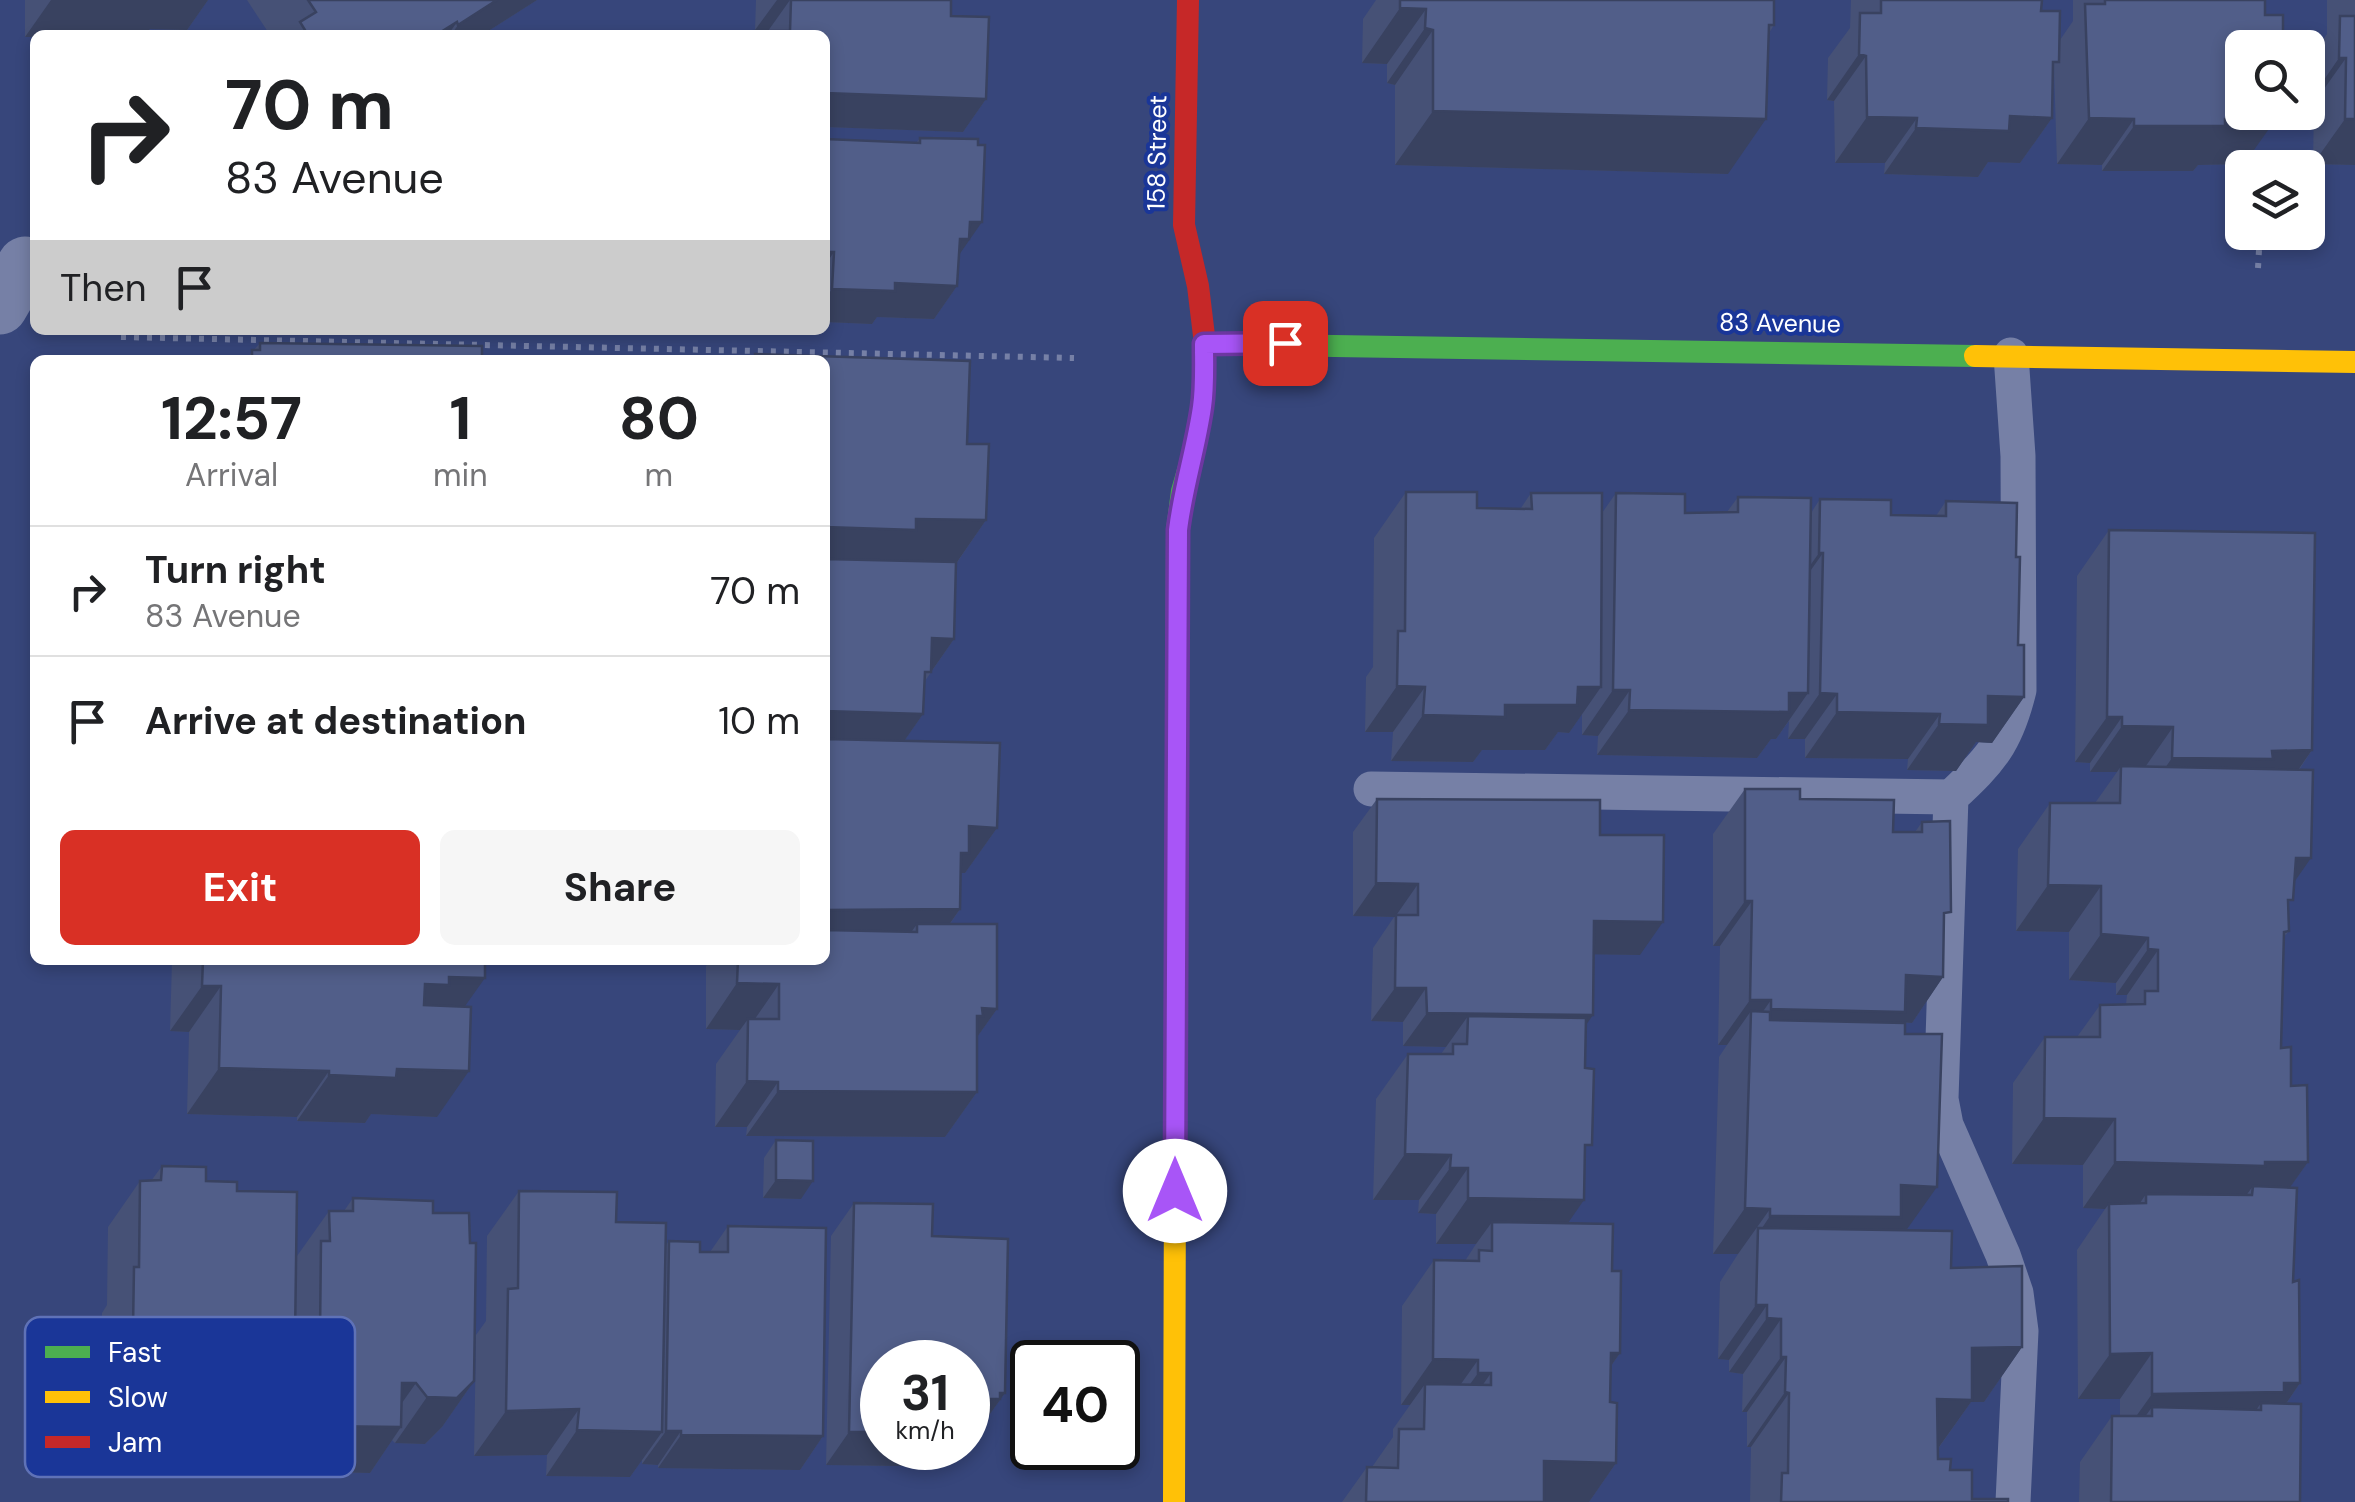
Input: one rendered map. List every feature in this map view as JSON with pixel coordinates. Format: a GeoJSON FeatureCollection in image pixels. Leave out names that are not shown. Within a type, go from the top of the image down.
{"type":"FeatureCollection","features":[{"type":"Feature","properties":{"kind":"street","name":"158 Street"},"geometry":{"type":"LineString","coordinates":[[1174,1502],[1178,530],[1182,491],[1203,403],[1204,344],[1198,286],[1184,226],[1188,0]]}},
{"type":"Feature","properties":{"kind":"street","name":"83 Avenue"},"geometry":{"type":"LineString","coordinates":[[1204,344],[2355,362]]}},
{"type":"Feature","properties":{"kind":"lane"},"geometry":{"type":"LineString","coordinates":[[1371,789],[1951,796],[1991,760],[2012,720],[2019,690],[2018,456],[2011,354]]}},
{"type":"Feature","properties":{"kind":"lane"},"geometry":{"type":"LineString","coordinates":[[1951,796],[1941,1099],[1946,1125],[2016,1293],[2021,1331],[2013,1502]]}},
{"type":"Feature","properties":{"kind":"path"},"geometry":{"type":"LineString","coordinates":[[2258,268],[2259,250]]}},
{"type":"Feature","properties":{"kind":"path"},"geometry":{"type":"LineString","coordinates":[[121,337],[1074,358]]}},
{"type":"Feature","properties":{"kind":"building"},"geometry":{"type":"Polygon","coordinates":[[[308,0],[497,0],[444,30],[305,30],[300,22],[316,12],[308,0]]]}},
{"type":"Feature","properties":{"kind":"building"},"geometry":{"type":"Polygon","coordinates":[[[791,0],[951,0],[951,16],[989,17],[986,99],[830,93],[830,30],[790,30],[791,0]]]}},
{"type":"Feature","properties":{"kind":"building"},"geometry":{"type":"Polygon","coordinates":[[[1400,0],[1774,0],[1774,25],[1769,25],[1766,119],[1433,111],[1433,30],[1425,28],[1426,9],[1400,8],[1400,0]]]}},
{"type":"Feature","properties":{"kind":"building"},"geometry":{"type":"Polygon","coordinates":[[[1881,0],[2042,0],[2041,11],[2060,11],[2059,62],[2053,62],[2052,118],[2010,116],[2009,131],[1916,128],[1917,118],[1867,117],[1866,56],[1859,54],[1860,13],[1881,13],[1881,0]]]}},
{"type":"Feature","properties":{"kind":"building"},"geometry":{"type":"Polygon","coordinates":[[[2105,0],[2265,0],[2265,15],[2283,15],[2283,30],[2225,30],[2225,126],[2134,126],[2134,119],[2089,118],[2085,4],[2105,4],[2105,0]]]}},
{"type":"Feature","properties":{"kind":"building"},"geometry":{"type":"Polygon","coordinates":[[[2340,16],[2355,16],[2355,119],[2345,119],[2346,58],[2339,58],[2340,16]]]}},
{"type":"Feature","properties":{"kind":"building"},"geometry":{"type":"Polygon","coordinates":[[[920,138],[978,139],[978,145],[985,145],[982,222],[970,222],[969,239],[960,239],[957,286],[895,283],[895,291],[832,289],[830,139],[920,143],[920,138]]]}},
{"type":"Feature","properties":{"kind":"building"},"geometry":{"type":"Polygon","coordinates":[[[260,343],[482,346],[482,355],[252,355],[252,350],[260,350],[260,343]]]}},
{"type":"Feature","properties":{"kind":"building"},"geometry":{"type":"Polygon","coordinates":[[[830,356],[970,361],[967,444],[989,444],[986,520],[916,519],[916,530],[830,527],[830,356]]]}},
{"type":"Feature","properties":{"kind":"building"},"geometry":{"type":"Polygon","coordinates":[[[1406,492],[1477,492],[1477,508],[1532,509],[1531,493],[1602,493],[1601,687],[1578,687],[1577,705],[1505,705],[1505,717],[1423,715],[1425,687],[1397,686],[1398,631],[1405,631],[1406,492]]]}},
{"type":"Feature","properties":{"kind":"building"},"geometry":{"type":"Polygon","coordinates":[[[1616,493],[1685,494],[1685,513],[1738,512],[1738,497],[1811,498],[1808,693],[1789,693],[1789,712],[1629,710],[1630,690],[1613,690],[1616,493]]]}},
{"type":"Feature","properties":{"kind":"building"},"geometry":{"type":"Polygon","coordinates":[[[1820,499],[1891,500],[1891,515],[1946,516],[1946,501],[2017,503],[2018,645],[2024,645],[2024,697],[1988,696],[1988,725],[1939,724],[1940,714],[1837,712],[1837,694],[1820,693],[1820,499]]]}},
{"type":"Feature","properties":{"kind":"building"},"geometry":{"type":"Polygon","coordinates":[[[2109,530],[2315,533],[2312,750],[2272,751],[2273,759],[2172,758],[2173,727],[2122,726],[2122,717],[2107,717],[2109,530]]]}},
{"type":"Feature","properties":{"kind":"building"},"geometry":{"type":"Polygon","coordinates":[[[830,559],[956,562],[954,639],[932,638],[931,672],[925,672],[923,714],[830,711],[830,559]]]}},
{"type":"Feature","properties":{"kind":"building"},"geometry":{"type":"Polygon","coordinates":[[[830,739],[1000,743],[997,828],[969,826],[969,853],[961,853],[960,909],[830,910],[830,739]]]}},
{"type":"Feature","properties":{"kind":"building"},"geometry":{"type":"Polygon","coordinates":[[[2121,766],[2313,770],[2311,858],[2296,858],[2293,900],[2288,900],[2289,931],[2284,932],[2281,1048],[2291,1047],[2291,1086],[2307,1085],[2308,1162],[2265,1162],[2265,1166],[2115,1162],[2115,1119],[2044,1118],[2045,1037],[2100,1037],[2100,1005],[2145,1004],[2145,991],[2158,991],[2158,950],[2148,949],[2148,938],[2101,934],[2101,886],[2048,885],[2050,803],[2120,803],[2121,766]]]}},
{"type":"Feature","properties":{"kind":"building"},"geometry":{"type":"Polygon","coordinates":[[[1745,789],[1800,789],[1800,799],[1894,800],[1893,832],[1922,832],[1922,822],[1950,821],[1951,912],[1944,913],[1943,977],[1906,975],[1905,1012],[1771,1009],[1771,1000],[1750,1000],[1752,901],[1745,901],[1745,789]]]}},
{"type":"Feature","properties":{"kind":"building"},"geometry":{"type":"Polygon","coordinates":[[[1377,799],[1600,800],[1600,835],[1664,835],[1663,922],[1594,921],[1593,1015],[1427,1013],[1426,988],[1395,988],[1396,915],[1418,915],[1418,884],[1376,883],[1377,799]]]}},
{"type":"Feature","properties":{"kind":"building"},"geometry":{"type":"Polygon","coordinates":[[[917,924],[997,924],[997,1009],[982,1008],[983,1016],[977,1016],[977,1092],[778,1091],[778,1082],[747,1081],[748,1019],[779,1019],[779,984],[737,983],[738,965],[830,965],[830,930],[917,932],[917,924]]]}},
{"type":"Feature","properties":{"kind":"building"},"geometry":{"type":"Polygon","coordinates":[[[203,965],[485,965],[485,978],[449,977],[449,985],[425,984],[424,1005],[471,1007],[469,1071],[397,1069],[396,1078],[329,1075],[329,1071],[219,1068],[221,986],[202,986],[203,965]]]}},
{"type":"Feature","properties":{"kind":"building"},"geometry":{"type":"Polygon","coordinates":[[[1751,1011],[1770,1012],[1770,1020],[1905,1023],[1905,1034],[1942,1034],[1937,1187],[1901,1185],[1901,1217],[1770,1216],[1770,1209],[1745,1208],[1751,1011]]]}},
{"type":"Feature","properties":{"kind":"building"},"geometry":{"type":"Polygon","coordinates":[[[1468,1016],[1586,1018],[1585,1068],[1594,1069],[1592,1145],[1585,1145],[1584,1200],[1468,1198],[1468,1168],[1450,1168],[1451,1155],[1405,1154],[1408,1054],[1453,1054],[1453,1044],[1467,1044],[1468,1016]]]}},
{"type":"Feature","properties":{"kind":"building"},"geometry":{"type":"Polygon","coordinates":[[[776,1140],[813,1141],[813,1181],[776,1180],[776,1140]]]}},
{"type":"Feature","properties":{"kind":"building"},"geometry":{"type":"Polygon","coordinates":[[[162,1166],[206,1167],[206,1181],[237,1182],[237,1191],[297,1192],[295,1317],[133,1317],[134,1267],[139,1267],[140,1181],[161,1180],[162,1166]]]}},
{"type":"Feature","properties":{"kind":"building"},"geometry":{"type":"Polygon","coordinates":[[[2253,1186],[2297,1188],[2293,1282],[2299,1280],[2300,1383],[2284,1383],[2284,1392],[2152,1394],[2152,1353],[2110,1354],[2109,1204],[2146,1203],[2146,1194],[2252,1195],[2253,1186]]]}},
{"type":"Feature","properties":{"kind":"building"},"geometry":{"type":"Polygon","coordinates":[[[519,1191],[617,1192],[616,1222],[666,1223],[662,1432],[577,1430],[579,1409],[506,1411],[508,1289],[518,1288],[519,1191]]]}},
{"type":"Feature","properties":{"kind":"building"},"geometry":{"type":"Polygon","coordinates":[[[353,1198],[433,1201],[433,1213],[469,1213],[470,1243],[476,1243],[474,1381],[457,1398],[427,1397],[416,1383],[402,1383],[401,1427],[355,1426],[355,1317],[320,1317],[321,1241],[330,1241],[329,1211],[353,1211],[353,1198]]]}},
{"type":"Feature","properties":{"kind":"building"},"geometry":{"type":"Polygon","coordinates":[[[854,1203],[933,1204],[932,1236],[1008,1239],[1005,1393],[1000,1393],[1000,1399],[990,1399],[990,1340],[860,1340],[860,1432],[849,1432],[854,1203]]]}},
{"type":"Feature","properties":{"kind":"building"},"geometry":{"type":"Polygon","coordinates":[[[1492,1222],[1613,1224],[1612,1271],[1621,1271],[1620,1353],[1611,1353],[1610,1402],[1617,1403],[1616,1463],[1544,1461],[1544,1502],[1366,1502],[1367,1467],[1398,1468],[1399,1429],[1424,1429],[1425,1384],[1491,1385],[1491,1373],[1478,1373],[1478,1360],[1433,1359],[1434,1260],[1479,1261],[1479,1250],[1492,1251],[1492,1222]]]}},
{"type":"Feature","properties":{"kind":"building"},"geometry":{"type":"Polygon","coordinates":[[[728,1226],[826,1228],[823,1436],[681,1435],[681,1431],[666,1431],[669,1241],[700,1242],[700,1252],[728,1252],[728,1226]]]}},
{"type":"Feature","properties":{"kind":"building"},"geometry":{"type":"Polygon","coordinates":[[[1758,1228],[1952,1231],[1951,1268],[2022,1266],[2022,1347],[1972,1348],[1972,1400],[1937,1399],[1938,1459],[1951,1459],[1950,1470],[1972,1470],[1972,1499],[2008,1502],[1781,1502],[1782,1473],[1788,1473],[1786,1357],[1781,1357],[1781,1319],[1767,1318],[1767,1305],[1756,1305],[1758,1228]]]}},
{"type":"Feature","properties":{"kind":"building"},"geometry":{"type":"Polygon","coordinates":[[[2261,1403],[2301,1404],[2300,1502],[2111,1502],[2112,1416],[2152,1416],[2152,1407],[2261,1410],[2261,1403]]]}},
{"type":"Feature","properties":{"kind":"traffic: fast"},"geometry":{"type":"LineString","coordinates":[[1205,344],[1975,356]]}},
{"type":"Feature","properties":{"kind":"traffic: fast"},"geometry":{"type":"LineString","coordinates":[[1176,850],[1177,530],[1182,491],[1195,446]]}},
{"type":"Feature","properties":{"kind":"traffic: slow"},"geometry":{"type":"LineString","coordinates":[[1975,356],[2355,362]]}},
{"type":"Feature","properties":{"kind":"traffic: slow"},"geometry":{"type":"LineString","coordinates":[[1174,1502],[1176,850]]}},
{"type":"Feature","properties":{"kind":"traffic: jam"},"geometry":{"type":"LineString","coordinates":[[1188,0],[1184,225],[1198,286],[1205,344],[1203,403],[1195,446]]}},
{"type":"Feature","properties":{"kind":"route"},"geometry":{"type":"LineString","coordinates":[[1175,1191],[1178,530],[1182,491],[1203,403],[1204,344],[1285,343]]}}]}
